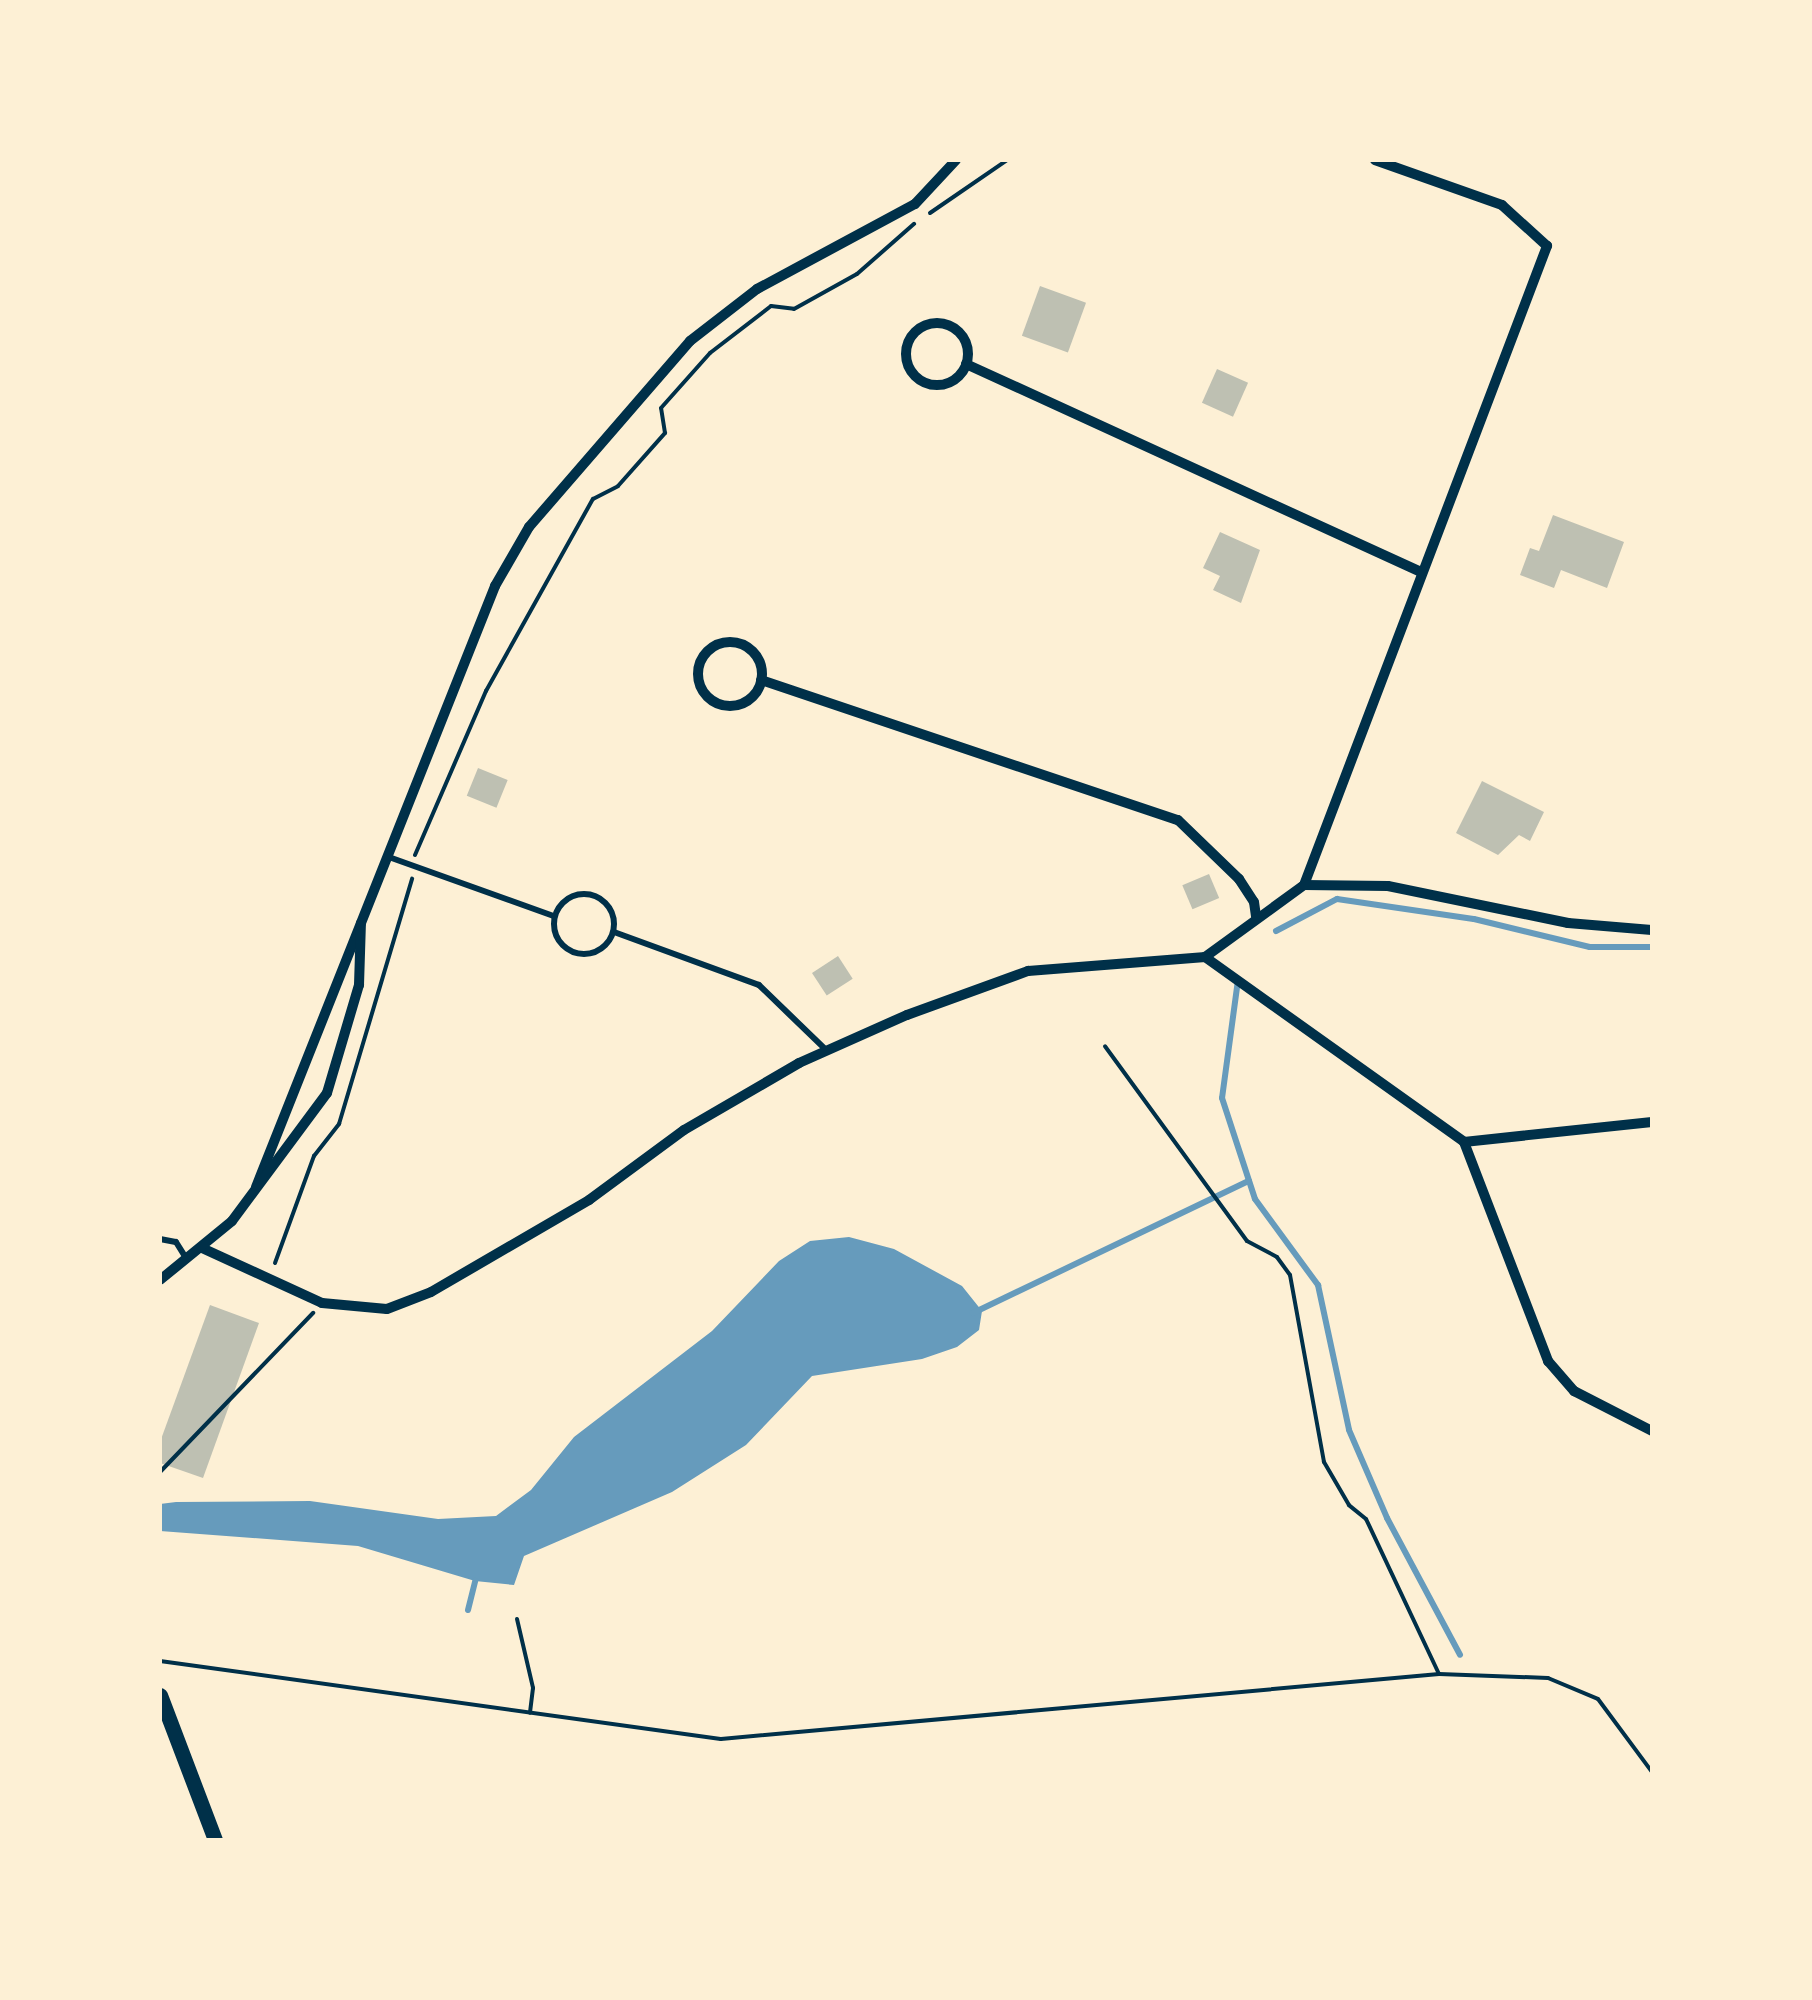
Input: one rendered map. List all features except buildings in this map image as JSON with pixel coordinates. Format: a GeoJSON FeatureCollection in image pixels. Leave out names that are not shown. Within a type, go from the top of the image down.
{"type":"FeatureCollection","features":[{"type":"Feature","properties":{"kind":"street"},"geometry":{"type":"LineString","coordinates":[[256,1187],[384,856],[496,586],[529,527],[690,341],[757,289],[915,204],[956,160]]}},
{"type":"Feature","properties":{"kind":"street"},"geometry":{"type":"LineString","coordinates":[[1304,885],[1420,572],[1548,246],[1502,205],[1375,160]]}},
{"type":"Feature","properties":{"kind":"street"},"geometry":{"type":"LineString","coordinates":[[940,321],[962,333],[966,364],[958,379],[934,387],[912,376],[904,352],[915,329],[940,321]]}},
{"type":"Feature","properties":{"kind":"street"},"geometry":{"type":"LineString","coordinates":[[966,364],[1420,572]]}},
{"type":"Feature","properties":{"kind":"street"},"geometry":{"type":"LineString","coordinates":[[735,642],[759,660],[761,680],[750,698],[730,706],[710,699],[698,670],[706,652],[735,642]]}},
{"type":"Feature","properties":{"kind":"street"},"geometry":{"type":"LineString","coordinates":[[761,680],[1178,820],[1239,879],[1254,902],[1256,917]]}},
{"type":"Feature","properties":{"kind":"street"},"geometry":{"type":"LineString","coordinates":[[202,1248],[322,1303],[387,1309],[431,1292],[589,1200],[684,1130],[826,1050],[1028,972],[1205,956],[1304,885],[1388,886],[1568,924],[1652,930]]}},
{"type":"Feature","properties":{"kind":"street"},"geometry":{"type":"LineString","coordinates":[[160,1280],[202,1248],[304,1132],[326,1093],[359,985],[361,912]]}},
{"type":"Feature","properties":{"kind":"street"},"geometry":{"type":"LineString","coordinates":[[1205,956],[1464,1142],[1548,1361],[1574,1390],[1652,1430]]}},
{"type":"Feature","properties":{"kind":"street"},"geometry":{"type":"LineString","coordinates":[[1464,1142],[1652,1122]]}},
{"type":"Feature","properties":{"kind":"street"},"geometry":{"type":"LineString","coordinates":[[160,1695],[215,1840]]}},
{"type":"Feature","properties":{"kind":"lane"},"geometry":{"type":"LineString","coordinates":[[384,856],[554,916]]}},
{"type":"Feature","properties":{"kind":"lane"},"geometry":{"type":"LineString","coordinates":[[582,893],[601,898],[613,912],[614,932],[604,948],[586,955],[568,950],[556,935],[554,916],[565,900],[582,893]]}},
{"type":"Feature","properties":{"kind":"lane"},"geometry":{"type":"LineString","coordinates":[[614,932],[758,985],[826,1050]]}},
{"type":"Feature","properties":{"kind":"lane"},"geometry":{"type":"LineString","coordinates":[[160,1240],[176,1242],[187,1260]]}},
{"type":"Feature","properties":{"kind":"path"},"geometry":{"type":"LineString","coordinates":[[268,1281],[314,1156],[339,1124],[412,891],[411,865],[486,691],[594,499],[618,486],[665,433],[661,408],[710,353],[771,306],[794,309],[857,274],[887,242],[1007,160]]}},
{"type":"Feature","properties":{"kind":"path"},"geometry":{"type":"LineString","coordinates":[[1104,1046],[1247,1241],[1277,1257],[1290,1276],[1324,1462],[1366,1519],[1439,1674]]}},
{"type":"Feature","properties":{"kind":"path"},"geometry":{"type":"LineString","coordinates":[[160,1472],[322,1303]]}},
{"type":"Feature","properties":{"kind":"path"},"geometry":{"type":"LineString","coordinates":[[517,1619],[533,1688],[530,1713]]}},
{"type":"Feature","properties":{"kind":"path"},"geometry":{"type":"LineString","coordinates":[[160,1661],[721,1739],[1439,1674],[1548,1678],[1598,1698],[1652,1772]]}},
{"type":"Feature","properties":{"kind":"water"},"geometry":{"type":"Polygon","coordinates":[[[849,1237],[894,1249],[962,1286],[982,1311],[979,1330],[957,1347],[922,1359],[812,1376],[746,1445],[672,1492],[524,1556],[514,1585],[475,1581],[358,1546],[160,1531],[160,1504],[176,1502],[310,1501],[438,1519],[496,1516],[531,1490],[574,1437],[712,1331],[779,1261],[810,1241],[849,1237]]]}},
{"type":"Feature","properties":{"kind":"waterway"},"geometry":{"type":"LineString","coordinates":[[1276,931],[1337,899],[1474,919],[1590,947],[1652,947]]}},
{"type":"Feature","properties":{"kind":"waterway"},"geometry":{"type":"LineString","coordinates":[[1238,980],[1222,1098],[1255,1199],[1318,1285],[1349,1430],[1387,1518],[1460,1655]]}},
{"type":"Feature","properties":{"kind":"waterway"},"geometry":{"type":"LineString","coordinates":[[973,1313],[1249,1181]]}},
{"type":"Feature","properties":{"kind":"waterway"},"geometry":{"type":"LineString","coordinates":[[468,1610],[475,1581]]}}]}
